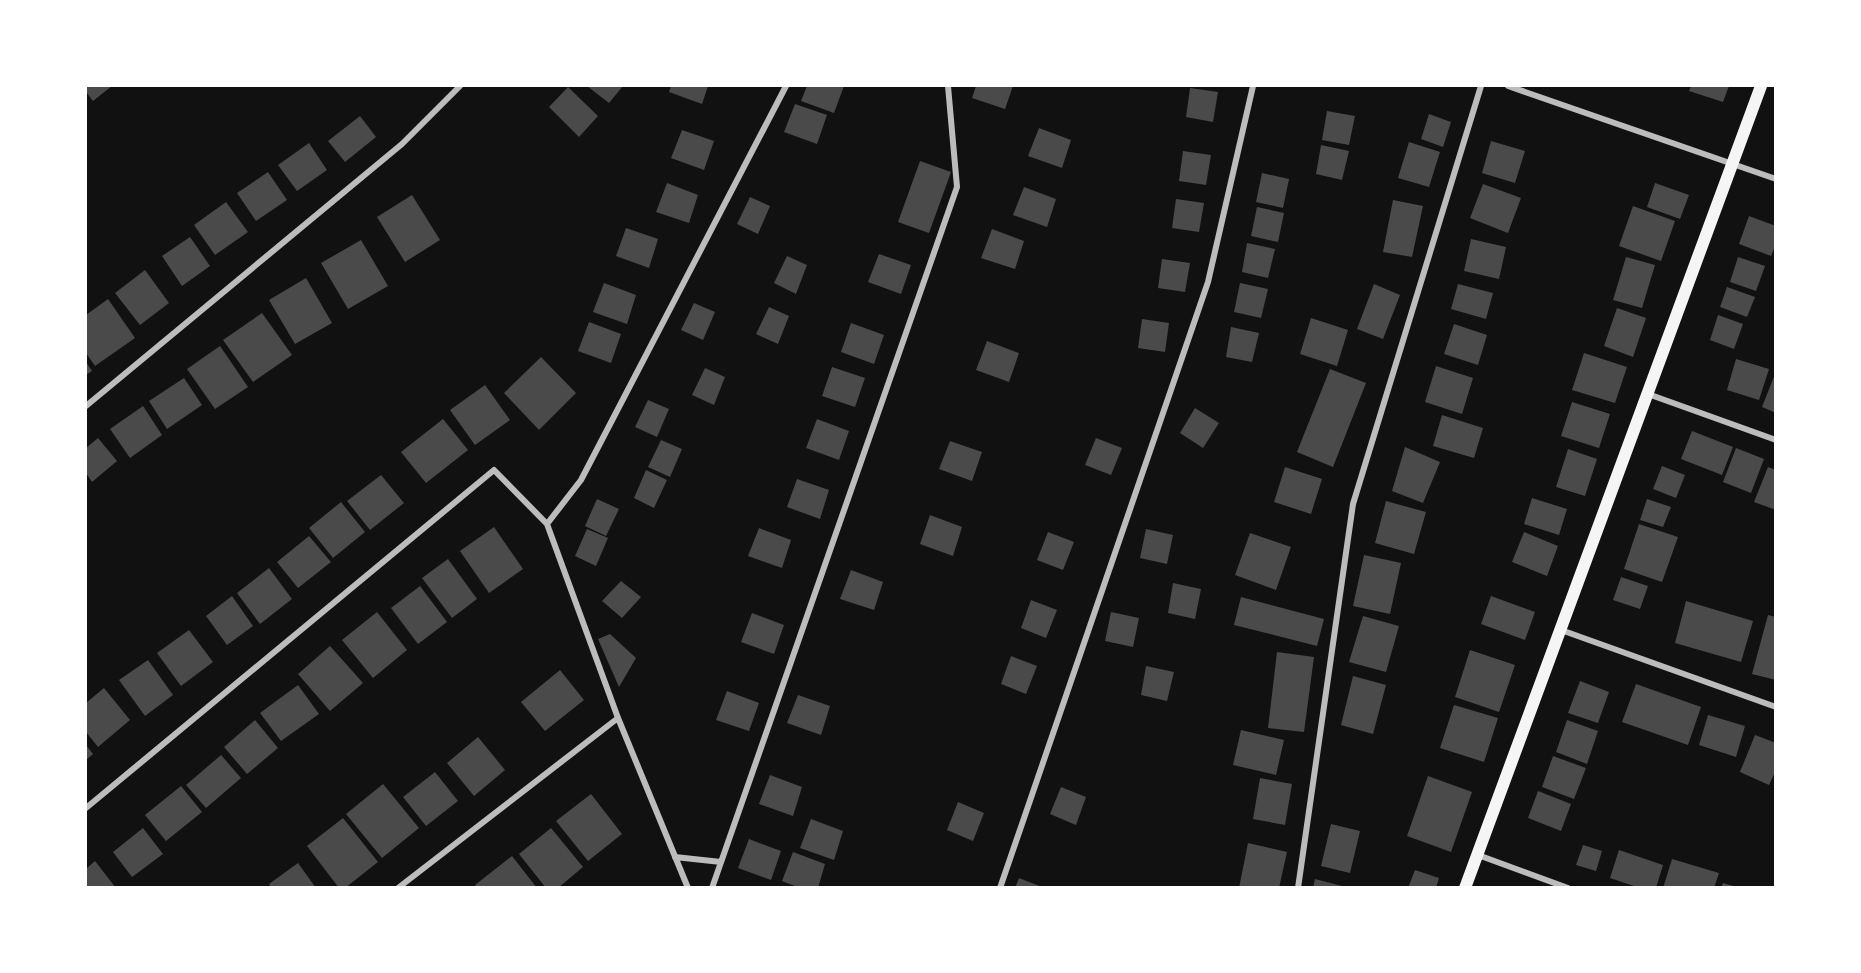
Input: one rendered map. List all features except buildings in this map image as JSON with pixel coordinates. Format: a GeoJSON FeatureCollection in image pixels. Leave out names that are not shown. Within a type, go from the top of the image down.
{"type":"FeatureCollection","features":[{"type":"Feature","properties":{"kind":"main road"},"geometry":{"type":"LineString","coordinates":[[1465,888],[1761,86]]}},
{"type":"Feature","properties":{"kind":"street"},"geometry":{"type":"LineString","coordinates":[[86,406],[402,144],[460,86]]}},
{"type":"Feature","properties":{"kind":"street"},"geometry":{"type":"LineString","coordinates":[[547,524],[581,480],[786,86]]}},
{"type":"Feature","properties":{"kind":"street"},"geometry":{"type":"LineString","coordinates":[[712,888],[957,187],[948,86]]}},
{"type":"Feature","properties":{"kind":"street"},"geometry":{"type":"LineString","coordinates":[[1000,888],[1208,282],[1253,86]]}},
{"type":"Feature","properties":{"kind":"street"},"geometry":{"type":"LineString","coordinates":[[1298,888],[1353,504],[1481,86]]}},
{"type":"Feature","properties":{"kind":"street"},"geometry":{"type":"LineString","coordinates":[[1508,86],[1776,179]]}},
{"type":"Feature","properties":{"kind":"street"},"geometry":{"type":"LineString","coordinates":[[1648,394],[1776,440]]}},
{"type":"Feature","properties":{"kind":"street"},"geometry":{"type":"LineString","coordinates":[[86,808],[494,470],[547,524],[618,718],[688,888]]}},
{"type":"Feature","properties":{"kind":"street"},"geometry":{"type":"LineString","coordinates":[[1561,630],[1776,707]]}},
{"type":"Feature","properties":{"kind":"street"},"geometry":{"type":"LineString","coordinates":[[398,888],[618,718]]}},
{"type":"Feature","properties":{"kind":"street"},"geometry":{"type":"LineString","coordinates":[[1478,855],[1568,888]]}},
{"type":"Feature","properties":{"kind":"street"},"geometry":{"type":"LineString","coordinates":[[675,857],[721,862]]}}]}
